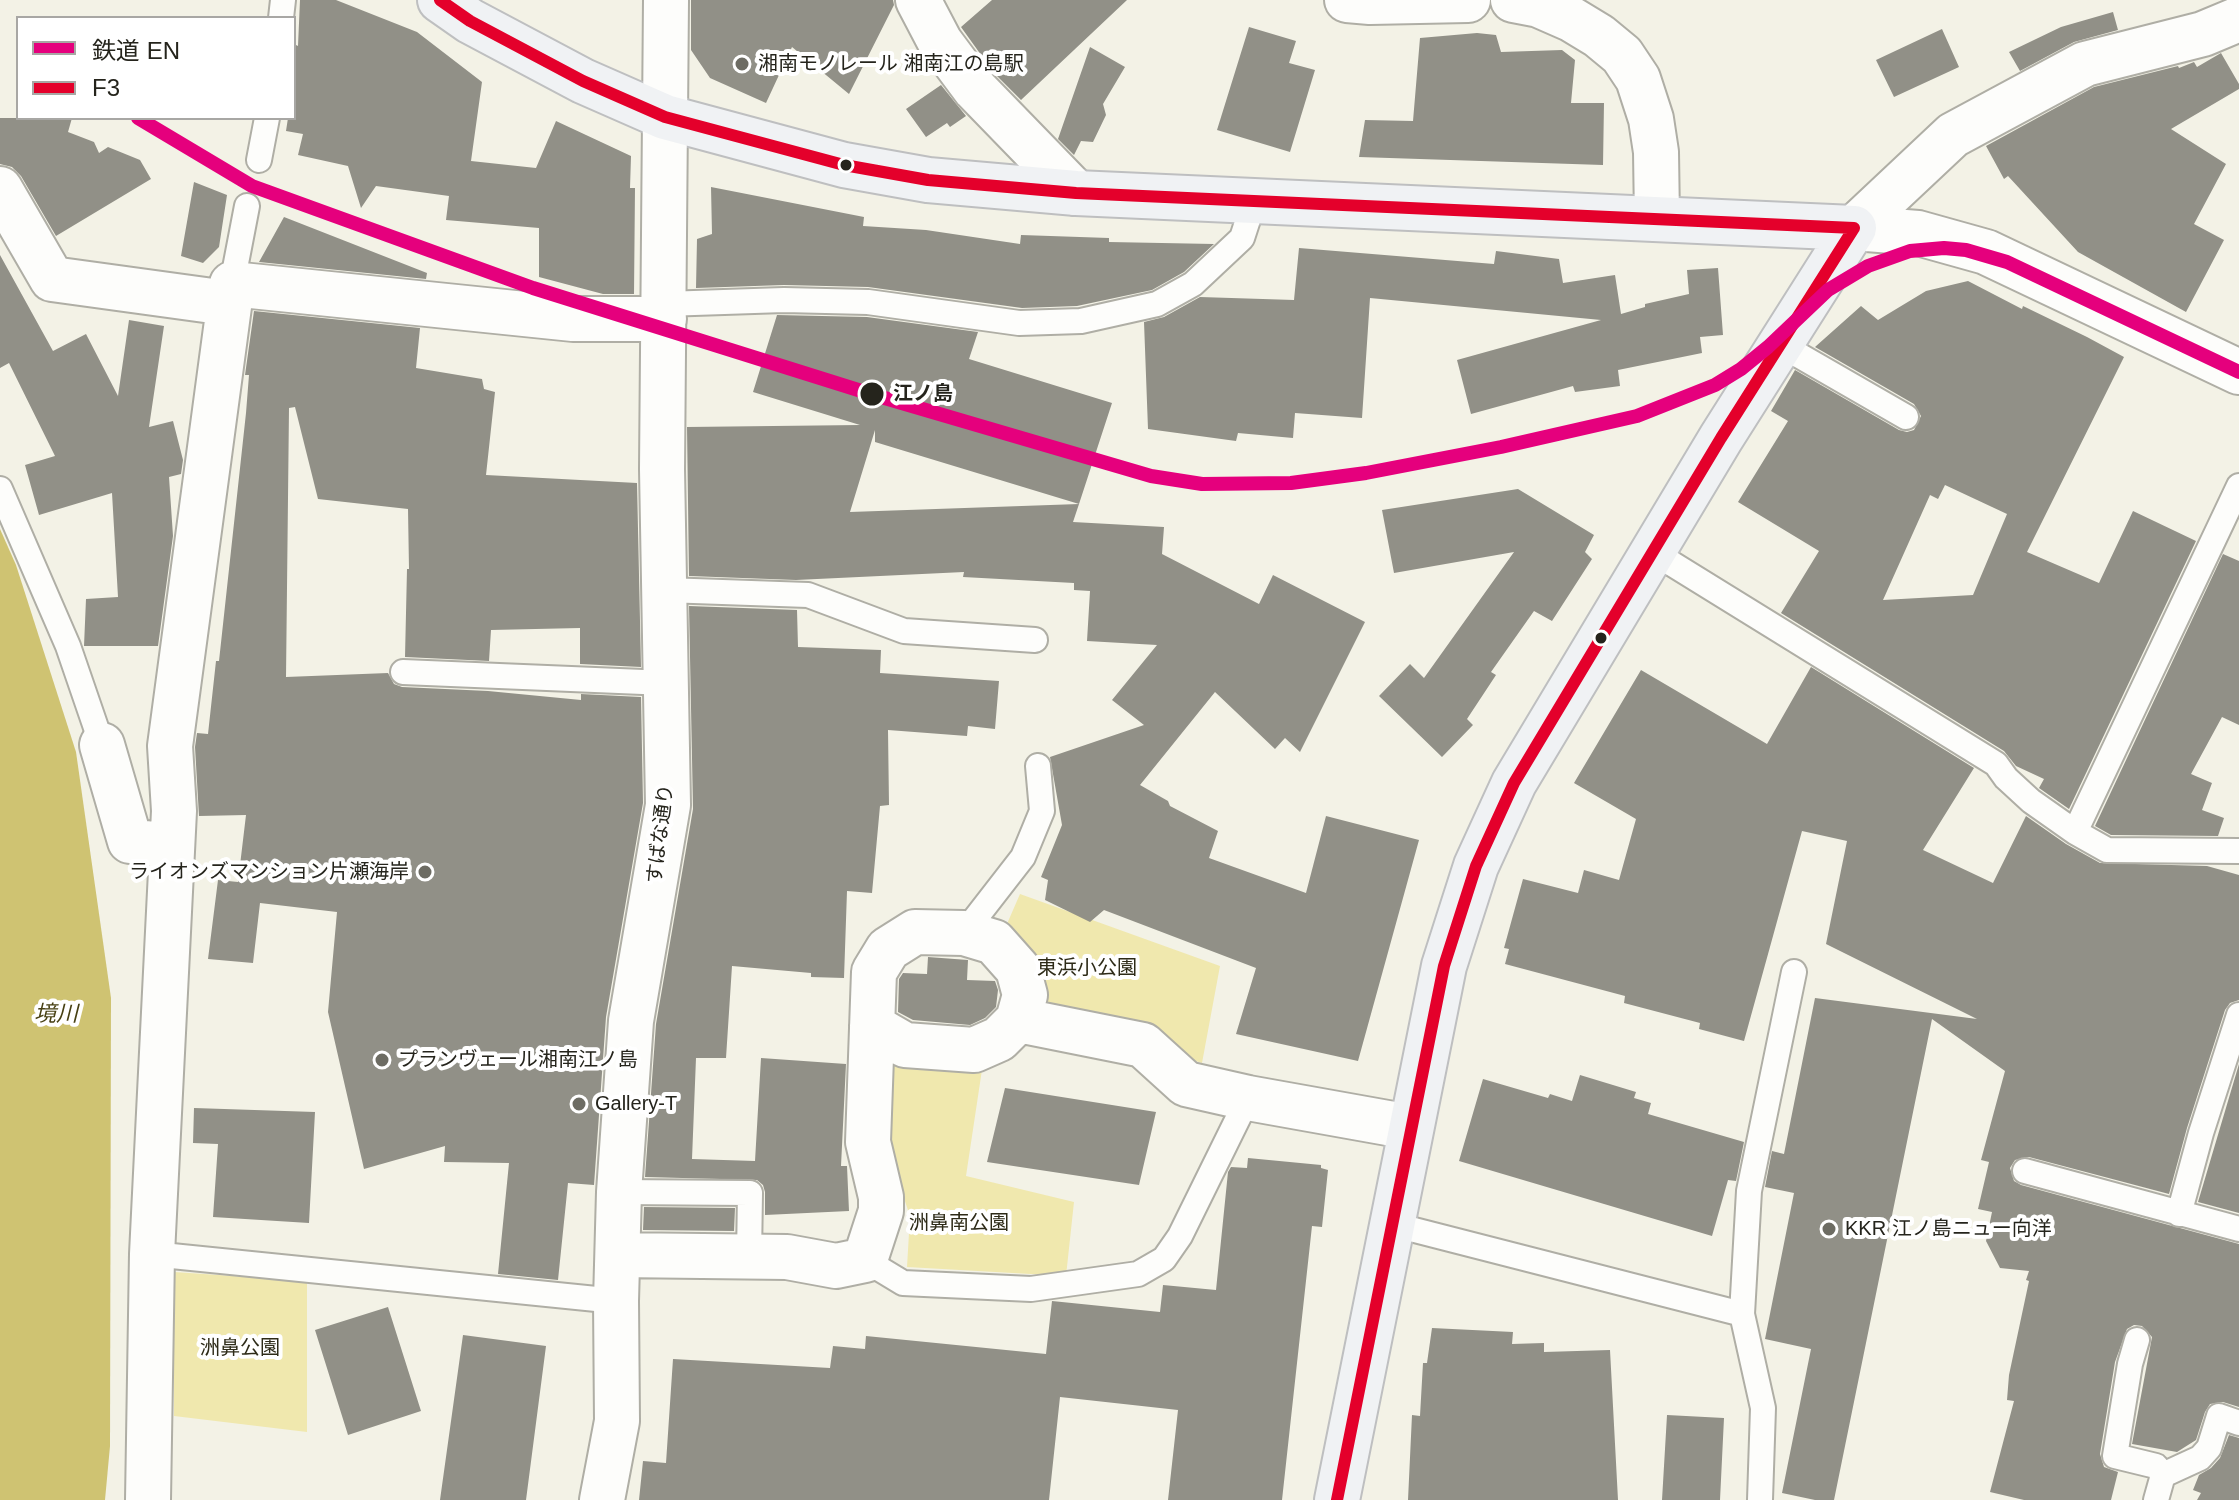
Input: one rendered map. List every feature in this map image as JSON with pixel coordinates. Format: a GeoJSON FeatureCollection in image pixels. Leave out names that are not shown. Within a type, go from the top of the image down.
{"type":"FeatureCollection","features":[{"type":"Feature","properties":{"kind":"highway"},"geometry":{"type":"LineString","coordinates":[[440,0],[470,21],[583,81],[665,117],[844,165],[928,180],[1076,193],[1854,228],[1514,783],[1476,866],[1444,966],[1337,1500]]}},
{"type":"Feature","properties":{"kind":"street","name":"すばな通り"},"geometry":{"type":"LineString","coordinates":[[602,1500],[617,1421],[619,1192],[631,1021],[668,805],[662,469],[666,0]]}},
{"type":"Feature","properties":{"kind":"street"},"geometry":{"type":"LineString","coordinates":[[918,0],[940,42],[975,89],[1076,193]]}},
{"type":"Feature","properties":{"kind":"street"},"geometry":{"type":"LineString","coordinates":[[1347,0],[1468,0]]}},
{"type":"Feature","properties":{"kind":"street"},"geometry":{"type":"LineString","coordinates":[[1513,0],[1539,5],[1599,36],[1622,55],[1638,79],[1651,119],[1656,152],[1657,219]]}},
{"type":"Feature","properties":{"kind":"street"},"geometry":{"type":"LineString","coordinates":[[1854,228],[1953,135],[2085,64],[2203,34],[2239,19]]}},
{"type":"Feature","properties":{"kind":"street"},"geometry":{"type":"LineString","coordinates":[[0,189],[52,279],[573,319],[664,311]]}},
{"type":"Feature","properties":{"kind":"street"},"geometry":{"type":"LineString","coordinates":[[1854,228],[1918,233],[1986,252],[2239,372]]}},
{"type":"Feature","properties":{"kind":"street"},"geometry":{"type":"LineString","coordinates":[[148,1500],[152,1254],[174,811],[170,746],[229,293]]}},
{"type":"Feature","properties":{"kind":"street"},"geometry":{"type":"LineString","coordinates":[[102,745],[130,841],[170,846]]}},
{"type":"Feature","properties":{"kind":"street"},"geometry":{"type":"LineString","coordinates":[[618,1255],[787,1257],[836,1266],[865,1260],[881,1211],[881,1197],[868,1142],[872,1026],[874,972],[888,949],[915,932],[964,933],[994,942],[1018,969],[1025,995],[1018,1020],[999,1039],[974,1050],[905,1045],[872,1026]]}},
{"type":"Feature","properties":{"kind":"street"},"geometry":{"type":"LineString","coordinates":[[1018,1020],[1143,1045],[1186,1084],[1410,1127]]}},
{"type":"Feature","properties":{"kind":"lane"},"geometry":{"type":"LineString","coordinates":[[259,160],[267,120]]}},
{"type":"Feature","properties":{"kind":"lane"},"geometry":{"type":"LineString","coordinates":[[664,311],[784,300],[868,302],[1019,323],[1081,321],[1157,304],[1193,284],[1242,238],[1254,201]]}},
{"type":"Feature","properties":{"kind":"lane"},"geometry":{"type":"LineString","coordinates":[[229,293],[247,206]]}},
{"type":"Feature","properties":{"kind":"lane"},"geometry":{"type":"LineString","coordinates":[[1781,345],[1906,417]]}},
{"type":"Feature","properties":{"kind":"lane"},"geometry":{"type":"LineString","coordinates":[[2075,832],[2239,486]]}},
{"type":"Feature","properties":{"kind":"lane"},"geometry":{"type":"LineString","coordinates":[[0,489],[68,646],[102,745]]}},
{"type":"Feature","properties":{"kind":"lane"},"geometry":{"type":"LineString","coordinates":[[1653,552],[1996,764],[2031,801],[2107,850],[2239,851]]}},
{"type":"Feature","properties":{"kind":"lane"},"geometry":{"type":"LineString","coordinates":[[665,590],[808,595],[904,631],[1035,640]]}},
{"type":"Feature","properties":{"kind":"lane"},"geometry":{"type":"LineString","coordinates":[[403,672],[667,683]]}},
{"type":"Feature","properties":{"kind":"lane"},"geometry":{"type":"LineString","coordinates":[[964,933],[1023,857],[1042,811],[1038,766]]}},
{"type":"Feature","properties":{"kind":"lane"},"geometry":{"type":"LineString","coordinates":[[1760,1500],[1763,1408],[1742,1314],[1749,1191],[1794,972]]}},
{"type":"Feature","properties":{"kind":"lane"},"geometry":{"type":"LineString","coordinates":[[2179,1214],[2239,1015]]}},
{"type":"Feature","properties":{"kind":"lane"},"geometry":{"type":"LineString","coordinates":[[865,1260],[903,1283],[917,1284],[1031,1289],[1138,1274],[1164,1259],[1180,1236],[1248,1098]]}},
{"type":"Feature","properties":{"kind":"lane"},"geometry":{"type":"LineString","coordinates":[[2025,1171],[2239,1229]]}},
{"type":"Feature","properties":{"kind":"lane"},"geometry":{"type":"LineString","coordinates":[[619,1192],[750,1193],[749,1257]]}},
{"type":"Feature","properties":{"kind":"lane"},"geometry":{"type":"LineString","coordinates":[[1391,1224],[1742,1314]]}},
{"type":"Feature","properties":{"kind":"lane"},"geometry":{"type":"LineString","coordinates":[[152,1254],[616,1301]]}},
{"type":"Feature","properties":{"kind":"lane"},"geometry":{"type":"LineString","coordinates":[[2137,1340],[2130,1364],[2115,1456],[2156,1466],[2163,1475]]}},
{"type":"Feature","properties":{"kind":"lane"},"geometry":{"type":"LineString","coordinates":[[2156,1500],[2163,1475],[2200,1458],[2209,1448],[2219,1416],[2239,1423]]}},
{"type":"Feature","properties":{"kind":"green space","name":"東浜小公園"},"geometry":{"type":"Polygon","coordinates":[[[1020,894],[1220,966],[1202,1063],[1186,1058],[1175,1044],[1158,1034],[1040,1005],[1003,933],[1020,894]]]}},
{"type":"Feature","properties":{"kind":"green space","name":"洲鼻南公園"},"geometry":{"type":"Polygon","coordinates":[[[888,1057],[983,1063],[966,1176],[1074,1202],[1066,1276],[907,1267],[910,1216],[887,1148],[888,1057]]]}},
{"type":"Feature","properties":{"kind":"green space","name":"洲鼻公園"},"geometry":{"type":"Polygon","coordinates":[[[174,1272],[307,1281],[307,1432],[174,1416],[174,1272]]]}},
{"type":"Feature","properties":{"kind":"water","name":"境川"},"geometry":{"type":"Polygon","coordinates":[[[0,529],[16,565],[76,752],[111,998],[110,1446],[105,1500],[0,1500],[0,529]]]}},
{"type":"Feature","properties":{"kind":"building"},"geometry":{"type":"Polygon","coordinates":[[[300,0],[336,0],[417,32],[482,82],[471,161],[536,168],[556,121],[631,156],[630,188],[635,188],[634,294],[603,294],[539,277],[539,228],[446,220],[449,196],[376,186],[361,208],[348,166],[298,155],[303,134],[286,131],[288,120],[296,120],[300,0]]]}},
{"type":"Feature","properties":{"kind":"building","name":"湘南モノレール 湘南江の島駅"},"geometry":{"type":"Polygon","coordinates":[[[691,0],[893,0],[894,5],[849,94],[792,47],[766,103],[710,78],[691,50],[691,0]]]}},
{"type":"Feature","properties":{"kind":"building"},"geometry":{"type":"Polygon","coordinates":[[[992,0],[1127,0],[1021,100],[994,73],[961,27],[992,0]]]}},
{"type":"Feature","properties":{"kind":"building"},"geometry":{"type":"Polygon","coordinates":[[[2113,12],[2118,30],[2074,42],[2020,71],[2009,52],[2061,27],[2113,12]]]}},
{"type":"Feature","properties":{"kind":"building"},"geometry":{"type":"Polygon","coordinates":[[[1249,27],[1296,41],[1289,63],[1315,70],[1290,152],[1217,130],[1249,27]]]}},
{"type":"Feature","properties":{"kind":"building"},"geometry":{"type":"Polygon","coordinates":[[[1942,29],[1959,67],[1894,97],[1876,60],[1942,29]]]}},
{"type":"Feature","properties":{"kind":"building"},"geometry":{"type":"Polygon","coordinates":[[[1477,33],[1496,35],[1501,52],[1562,50],[1575,60],[1571,103],[1604,103],[1603,165],[1359,157],[1365,120],[1413,121],[1420,38],[1477,33]]]}},
{"type":"Feature","properties":{"kind":"building"},"geometry":{"type":"Polygon","coordinates":[[[1090,47],[1125,67],[1103,104],[1106,115],[1093,142],[1081,141],[1074,155],[1058,139],[1090,47]]]}},
{"type":"Feature","properties":{"kind":"building"},"geometry":{"type":"Polygon","coordinates":[[[2221,53],[2239,89],[2171,129],[2226,164],[2194,224],[2224,240],[2186,312],[2078,252],[2008,176],[2004,179],[1986,146],[2094,87],[2194,62],[2197,67],[2221,53]]]}},
{"type":"Feature","properties":{"kind":"building"},"geometry":{"type":"Polygon","coordinates":[[[941,85],[966,116],[950,127],[947,123],[926,137],[906,109],[941,85]]]}},
{"type":"Feature","properties":{"kind":"building"},"geometry":{"type":"Polygon","coordinates":[[[0,118],[71,120],[68,132],[94,142],[99,153],[108,147],[140,160],[151,179],[56,236],[21,176],[12,167],[0,164],[0,118]]]}},
{"type":"Feature","properties":{"kind":"building"},"geometry":{"type":"Polygon","coordinates":[[[194,182],[227,195],[219,247],[203,263],[181,256],[194,182]]]}},
{"type":"Feature","properties":{"kind":"building"},"geometry":{"type":"Polygon","coordinates":[[[711,187],[864,217],[863,226],[926,230],[1020,244],[1021,235],[1109,238],[1109,242],[1214,244],[1184,272],[1152,290],[1077,306],[1022,308],[868,287],[784,285],[696,288],[697,239],[712,234],[711,187]]]}},
{"type":"Feature","properties":{"kind":"building"},"geometry":{"type":"Polygon","coordinates":[[[284,217],[427,273],[426,279],[259,262],[284,217]]]}},
{"type":"Feature","properties":{"kind":"building"},"geometry":{"type":"Polygon","coordinates":[[[1299,248],[1494,264],[1496,251],[1559,259],[1563,283],[1615,275],[1621,314],[1645,307],[1645,304],[1689,294],[1687,270],[1718,268],[1723,335],[1700,337],[1702,353],[1618,370],[1620,386],[1575,392],[1573,386],[1471,414],[1457,360],[1601,320],[1370,298],[1362,418],[1295,413],[1293,438],[1238,433],[1236,441],[1148,429],[1144,322],[1164,317],[1200,297],[1294,300],[1299,248]]]}},
{"type":"Feature","properties":{"kind":"building"},"geometry":{"type":"Polygon","coordinates":[[[0,255],[53,351],[86,334],[118,396],[129,320],[164,326],[149,427],[173,421],[183,460],[181,474],[169,477],[173,536],[158,646],[84,646],[86,599],[118,597],[112,493],[39,515],[25,465],[55,456],[9,363],[0,368],[0,255]]]}},
{"type":"Feature","properties":{"kind":"building"},"geometry":{"type":"Polygon","coordinates":[[[1968,281],[2124,357],[2027,552],[2099,583],[2133,511],[2196,541],[2069,809],[2039,788],[2044,779],[2016,766],[2004,751],[1781,613],[1819,551],[1738,502],[1788,421],[1771,411],[1795,370],[1899,430],[1914,430],[1921,416],[1914,404],[1815,347],[1861,306],[1878,320],[1926,291],[1968,281]],[[1945,485],[1938,499],[1930,495],[1883,600],[1973,595],[2007,514],[1945,485]]]}},
{"type":"Feature","properties":{"kind":"building"},"geometry":{"type":"Polygon","coordinates":[[[254,311],[420,328],[416,368],[482,379],[484,389],[495,392],[486,475],[637,483],[641,667],[580,664],[580,628],[491,630],[489,661],[405,657],[408,509],[318,499],[295,407],[289,408],[286,677],[388,673],[394,684],[402,687],[581,700],[581,694],[641,697],[643,803],[606,1017],[594,1185],[568,1183],[558,1280],[498,1274],[509,1163],[444,1162],[445,1146],[364,1169],[328,1012],[337,912],[260,903],[253,963],[208,959],[218,880],[238,882],[246,815],[199,816],[195,747],[197,733],[208,734],[216,661],[219,661],[246,413],[249,375],[245,375],[254,311]]]}},
{"type":"Feature","properties":{"kind":"building"},"geometry":{"type":"Polygon","coordinates":[[[777,315],[867,317],[978,332],[969,359],[1112,403],[1079,504],[1073,522],[1164,527],[1162,554],[1259,604],[1273,575],[1365,622],[1300,752],[1285,738],[1275,749],[1215,692],[1140,785],[1168,801],[1170,806],[1218,831],[1209,858],[1306,893],[1326,816],[1419,840],[1358,1061],[1236,1034],[1256,968],[1104,910],[1090,922],[1045,900],[1048,880],[1041,877],[1062,825],[1050,757],[1144,725],[1112,700],[1157,645],[1087,641],[1090,591],[1074,590],[1074,583],[963,577],[964,572],[796,580],[689,576],[687,427],[860,425],[753,392],[777,315]],[[875,430],[850,512],[1079,504],[875,442],[875,430]]]}},
{"type":"Feature","properties":{"kind":"building"},"geometry":{"type":"Polygon","coordinates":[[[1518,489],[1594,535],[1585,552],[1592,559],[1552,621],[1534,611],[1491,672],[1496,675],[1467,719],[1473,725],[1442,757],[1379,696],[1410,664],[1424,678],[1514,552],[1394,573],[1382,510],[1518,489]]]}},
{"type":"Feature","properties":{"kind":"building"},"geometry":{"type":"Polygon","coordinates":[[[2223,554],[2239,561],[2239,725],[2222,717],[2191,774],[2212,783],[2202,810],[2224,818],[2218,836],[2111,835],[2095,826],[2223,554]]]}},
{"type":"Feature","properties":{"kind":"building"},"geometry":{"type":"Polygon","coordinates":[[[689,606],[797,610],[798,647],[881,650],[880,673],[999,681],[995,729],[968,726],[967,736],[888,730],[889,805],[880,806],[872,893],[847,891],[844,978],[811,977],[811,973],[732,966],[726,1058],[696,1058],[692,1159],[755,1161],[761,1058],[846,1064],[841,1166],[847,1166],[849,1211],[765,1215],[765,1192],[757,1180],[645,1177],[656,1024],[693,809],[689,606]]]}},
{"type":"Feature","properties":{"kind":"building"},"geometry":{"type":"Polygon","coordinates":[[[1811,667],[1974,768],[1923,850],[1993,883],[2026,816],[2100,863],[2207,866],[2239,875],[2239,1000],[2230,1003],[2225,1010],[2169,1194],[2029,1157],[2015,1160],[2010,1168],[2014,1181],[2021,1185],[2239,1244],[2239,1407],[2223,1402],[2210,1404],[2196,1440],[2177,1452],[2132,1444],[2152,1337],[2142,1326],[2134,1325],[2127,1329],[2115,1362],[2100,1454],[2104,1467],[2118,1472],[2111,1500],[2024,1500],[1990,1492],[2014,1401],[2007,1400],[2009,1375],[2029,1281],[2026,1280],[2029,1271],[2000,1268],[1986,1241],[1992,1212],[1978,1209],[1989,1162],[1981,1160],[2005,1071],[1932,1019],[1834,1500],[1815,1500],[1782,1493],[1811,1349],[1765,1339],[1794,1193],[1765,1187],[1772,1151],[1784,1154],[1815,998],[1977,1019],[1826,944],[1847,841],[1802,831],[1744,1041],[1699,1029],[1700,1023],[1624,1003],[1625,996],[1505,964],[1509,949],[1504,948],[1523,879],[1578,893],[1584,870],[1619,880],[1636,819],[1574,783],[1641,670],[1767,744],[1811,667]]]}},
{"type":"Feature","properties":{"kind":"building"},"geometry":{"type":"Polygon","coordinates":[[[928,957],[968,960],[967,980],[995,981],[998,990],[996,1007],[985,1018],[970,1025],[913,1020],[898,1012],[899,979],[903,973],[927,974],[928,957]]]}},
{"type":"Feature","properties":{"kind":"building"},"geometry":{"type":"Polygon","coordinates":[[[2239,1064],[2239,1213],[2198,1202],[2239,1064]]]}},
{"type":"Feature","properties":{"kind":"building"},"geometry":{"type":"Polygon","coordinates":[[[1580,1075],[1636,1092],[1634,1098],[1651,1103],[1648,1114],[1744,1142],[1736,1181],[1728,1180],[1712,1236],[1459,1161],[1483,1079],[1548,1098],[1550,1094],[1572,1101],[1580,1075]]]}},
{"type":"Feature","properties":{"kind":"building"},"geometry":{"type":"Polygon","coordinates":[[[1005,1088],[1156,1112],[1139,1185],[987,1162],[1005,1088]]]}},
{"type":"Feature","properties":{"kind":"building"},"geometry":{"type":"Polygon","coordinates":[[[194,1108],[315,1112],[309,1223],[213,1217],[218,1144],[193,1143],[194,1108]]]}},
{"type":"Feature","properties":{"kind":"building"},"geometry":{"type":"Polygon","coordinates":[[[1248,1158],[1321,1165],[1321,1168],[1328,1170],[1322,1227],[1312,1226],[1282,1500],[1168,1500],[1178,1410],[1060,1397],[1049,1500],[639,1500],[643,1461],[666,1463],[673,1359],[830,1368],[833,1346],[865,1349],[866,1336],[1046,1354],[1052,1301],[1160,1312],[1163,1285],[1216,1290],[1228,1172],[1231,1167],[1247,1168],[1248,1158]]]}},
{"type":"Feature","properties":{"kind":"building"},"geometry":{"type":"Polygon","coordinates":[[[644,1207],[735,1208],[734,1231],[643,1230],[644,1207]]]}},
{"type":"Feature","properties":{"kind":"building"},"geometry":{"type":"Polygon","coordinates":[[[388,1307],[421,1411],[348,1435],[315,1330],[388,1307]]]}},
{"type":"Feature","properties":{"kind":"building"},"geometry":{"type":"Polygon","coordinates":[[[1432,1328],[1513,1332],[1512,1344],[1544,1343],[1544,1352],[1610,1350],[1618,1500],[1408,1500],[1412,1415],[1420,1416],[1423,1363],[1427,1363],[1432,1328]]]}},
{"type":"Feature","properties":{"kind":"building"},"geometry":{"type":"Polygon","coordinates":[[[463,1335],[546,1346],[526,1500],[440,1500],[463,1335]]]}},
{"type":"Feature","properties":{"kind":"building"},"geometry":{"type":"Polygon","coordinates":[[[1667,1415],[1724,1418],[1720,1500],[1662,1500],[1667,1415]]]}},
{"type":"Feature","properties":{"kind":"building"},"geometry":{"type":"Polygon","coordinates":[[[2229,1435],[2239,1438],[2239,1500],[2197,1500],[2201,1493],[2193,1490],[2199,1475],[2220,1458],[2229,1435]]]}},
{"type":"Feature","properties":{"kind":"rail line","name":"EN"},"geometry":{"type":"LineString","coordinates":[[141,120],[252,186],[533,288],[871,394],[1151,476],[1202,484],[1291,483],[1366,473],[1637,416],[1715,385],[1768,347],[1828,290],[1868,266],[1910,251],[1966,250],[2007,262],[2239,372]]}},
{"type":"Feature","properties":{"kind":"transit line","name":"F3"},"geometry":{"type":"LineString","coordinates":[[440,0],[470,21],[583,81],[665,117],[844,165],[928,180],[1076,193],[1854,228]]}},
{"type":"Feature","properties":{"kind":"transit line","name":"F3"},"geometry":{"type":"LineString","coordinates":[[1337,1500],[1444,966],[1476,866],[1514,783],[1721,438],[1854,228]]}},
{"type":"Feature","properties":{"kind":"place","name":"湘南モノレール 湘南江の島駅"},"geometry":{"type":"Point","coordinates":[742,64]}},
{"type":"Feature","properties":{"kind":"place","name":"江ノ島"},"geometry":{"type":"Point","coordinates":[872,394]}},
{"type":"Feature","properties":{"kind":"place","name":"ライオンズマンション片瀬海岸"},"geometry":{"type":"Point","coordinates":[425,872]}},
{"type":"Feature","properties":{"kind":"place","name":"プランヴェール湘南江ノ島"},"geometry":{"type":"Point","coordinates":[382,1060]}},
{"type":"Feature","properties":{"kind":"place","name":"Gallery-T"},"geometry":{"type":"Point","coordinates":[579,1104]}},
{"type":"Feature","properties":{"kind":"place","name":"KKR 江ノ島ニュー向洋"},"geometry":{"type":"Point","coordinates":[1829,1229]}}]}
